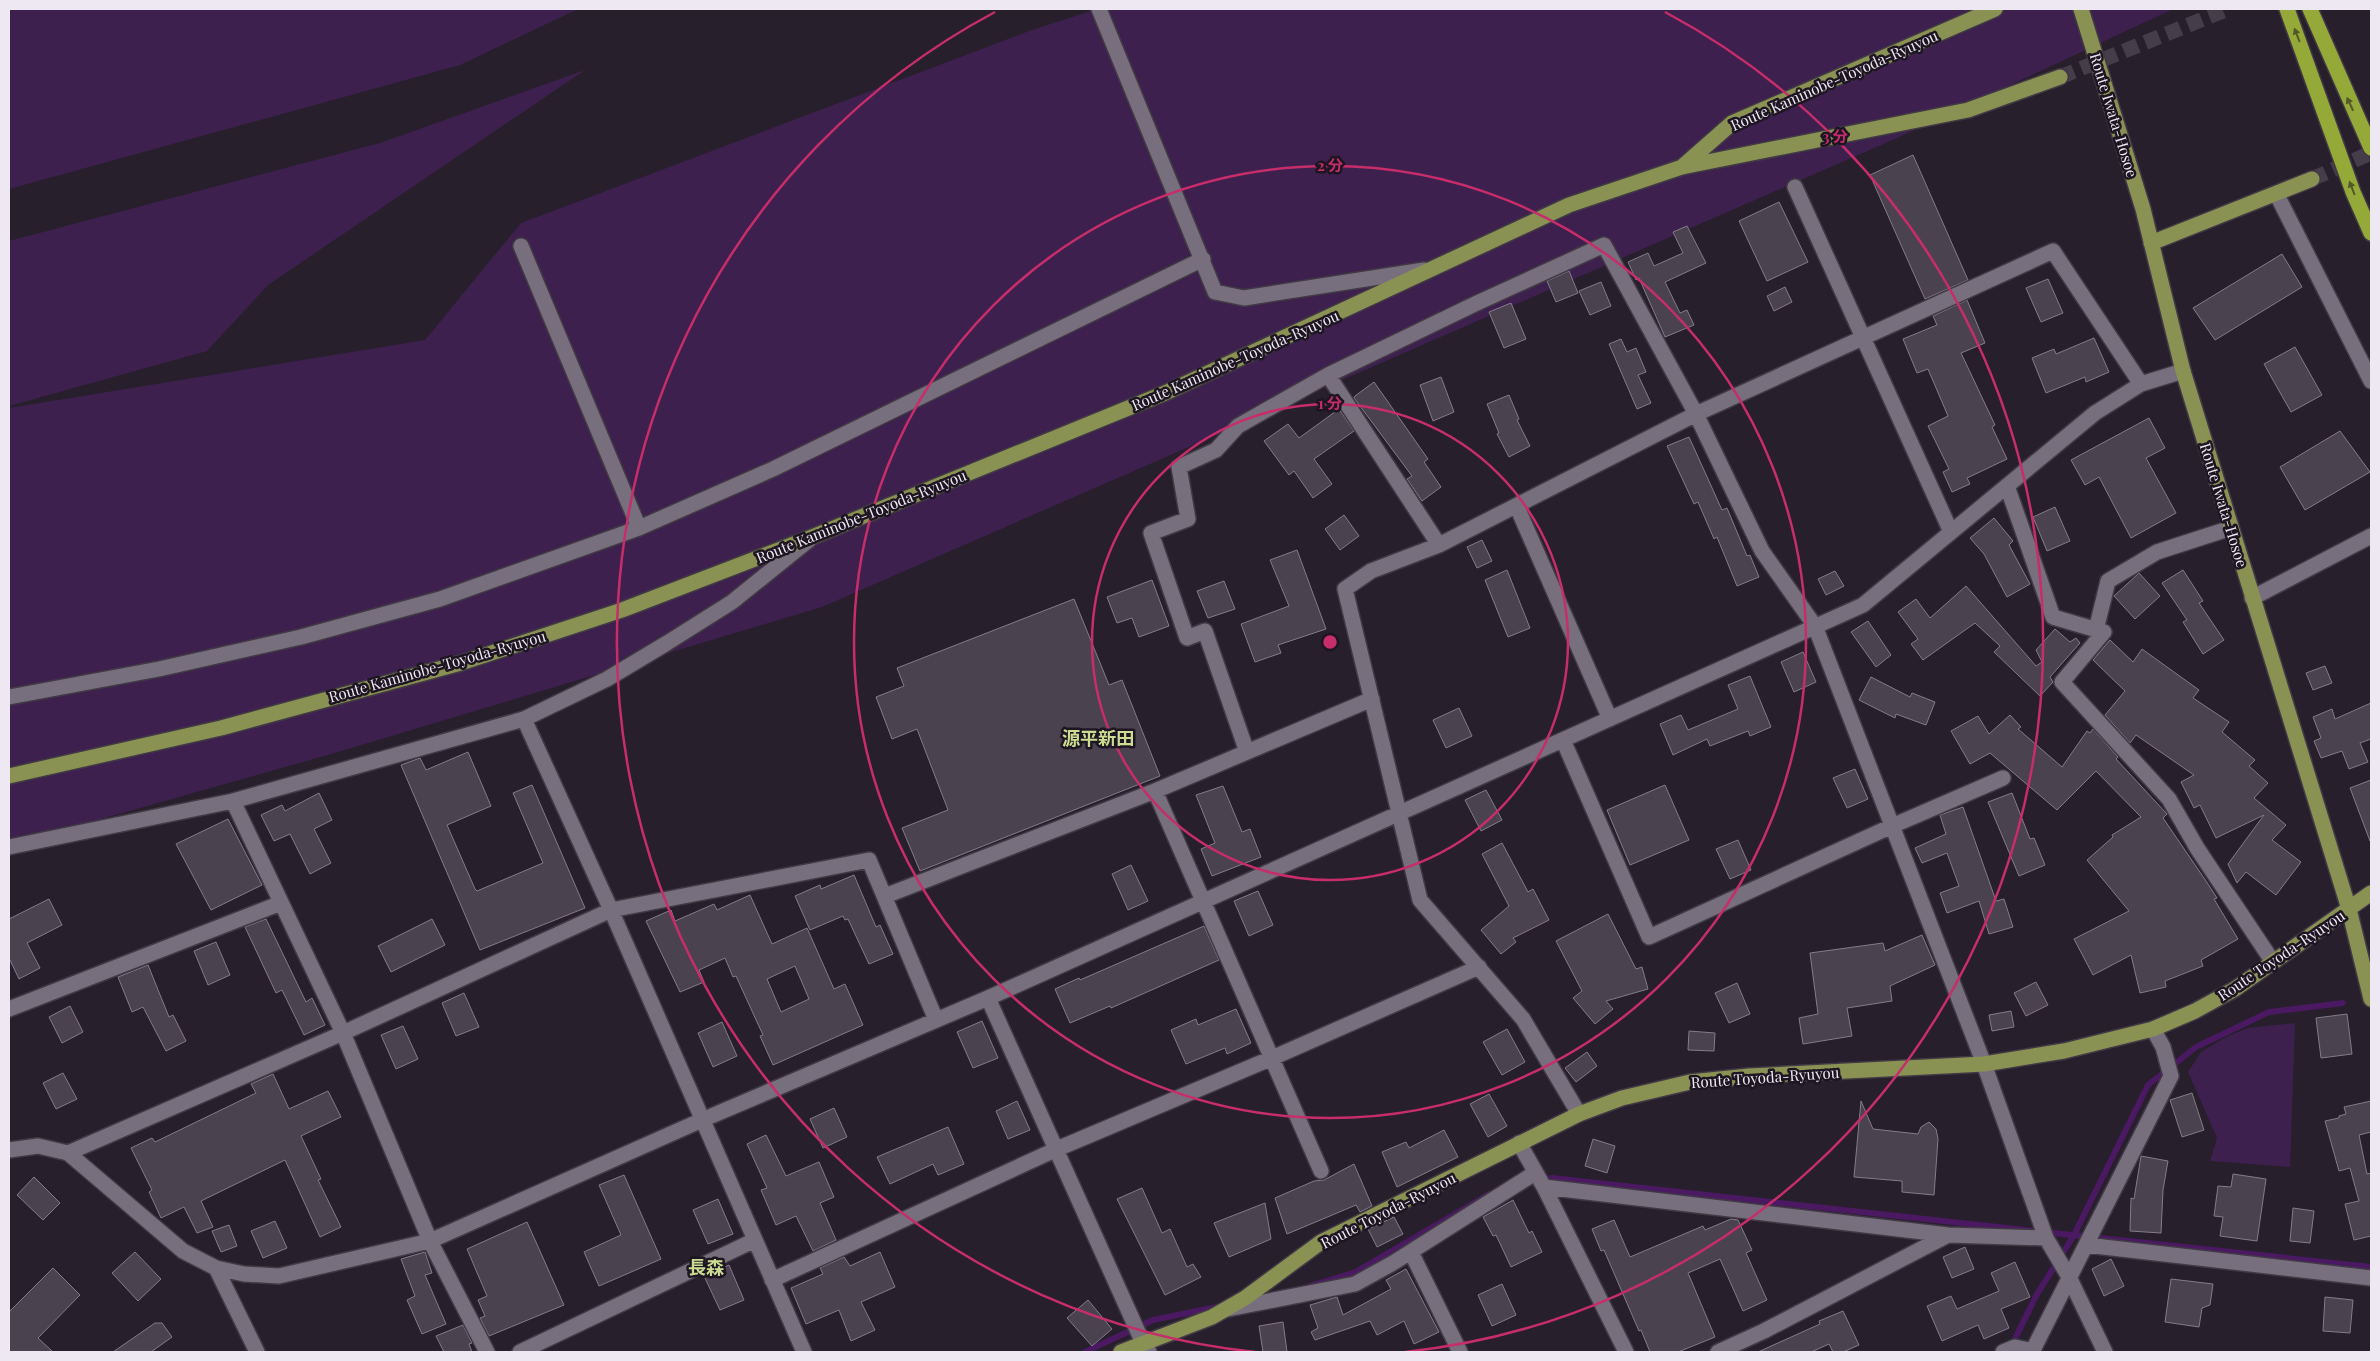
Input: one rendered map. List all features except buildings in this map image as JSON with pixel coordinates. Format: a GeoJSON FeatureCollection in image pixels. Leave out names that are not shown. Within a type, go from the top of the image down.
{"type":"FeatureCollection","features":[{"type":"Feature","properties":{"kind":"highway"},"geometry":{"type":"LineString","coordinates":[[2287,9],[2353,192],[2371,233]]}},
{"type":"Feature","properties":{"kind":"highway"},"geometry":{"type":"LineString","coordinates":[[2310,9],[2371,148]]}},
{"type":"Feature","properties":{"kind":"main road","name":"Route Kaminobe-Toyoda-Ryuyou"},"geometry":{"type":"LineString","coordinates":[[1682,167],[1732,123],[1995,9]]}},
{"type":"Feature","properties":{"kind":"main road","name":"Route Iwata-Hosoe"},"geometry":{"type":"LineString","coordinates":[[2081,9],[2151,243],[2183,371],[2349,910],[2371,999]]}},
{"type":"Feature","properties":{"kind":"main road","name":"Route Kaminobe-Toyoda-Ryuyou"},"geometry":{"type":"LineString","coordinates":[[9,776],[221,728],[461,663],[622,610],[812,537],[1165,393],[1569,205],[1682,167],[1968,110],[2060,77]]}},
{"type":"Feature","properties":{"kind":"main road"},"geometry":{"type":"LineString","coordinates":[[2151,243],[2277,195],[2312,179]]}},
{"type":"Feature","properties":{"kind":"main road","name":"Route Toyoda-Ryuyou"},"geometry":{"type":"LineString","coordinates":[[1120,1352],[1146,1348],[1212,1317],[1245,1298],[1321,1242],[1579,1114],[1622,1098],[1690,1082],[1749,1076],[1984,1064],[2064,1050],[2153,1029],[2195,1011],[2235,989],[2371,893]]}},
{"type":"Feature","properties":{"kind":"street"},"geometry":{"type":"LineString","coordinates":[[1098,9],[1215,292],[1244,298],[1437,267]]}},
{"type":"Feature","properties":{"kind":"street"},"geometry":{"type":"LineString","coordinates":[[1796,187],[1951,532]]}},
{"type":"Feature","properties":{"kind":"street"},"geometry":{"type":"LineString","coordinates":[[2277,195],[2371,381]]}},
{"type":"Feature","properties":{"kind":"street"},"geometry":{"type":"LineString","coordinates":[[1247,752],[1205,631],[1187,638],[1151,533],[1188,519],[1179,467],[1216,450],[1238,426],[1328,375],[1477,302],[1604,245],[1696,414],[1762,551],[1814,626],[1984,1064],[2046,1238],[2070,1277],[2106,1352]]}},
{"type":"Feature","properties":{"kind":"street"},"geometry":{"type":"LineString","coordinates":[[521,246],[639,528]]}},
{"type":"Feature","properties":{"kind":"street"},"geometry":{"type":"LineString","coordinates":[[1579,1114],[1523,1019],[1420,900],[1345,589],[1372,572],[1439,545],[1517,507],[1696,414],[1864,339],[2053,251],[2141,384]]}},
{"type":"Feature","properties":{"kind":"street"},"geometry":{"type":"LineString","coordinates":[[9,696],[158,669],[301,637],[440,599],[639,528],[773,469],[1203,260]]}},
{"type":"Feature","properties":{"kind":"street"},"geometry":{"type":"LineString","coordinates":[[9,1150],[38,1146],[68,1153],[183,1251],[216,1268],[244,1274],[279,1276],[430,1241],[702,1120],[988,998],[1863,605],[2095,413],[2141,384],[2183,371]]}},
{"type":"Feature","properties":{"kind":"street"},"geometry":{"type":"LineString","coordinates":[[1328,375],[1439,545]]}},
{"type":"Feature","properties":{"kind":"street"},"geometry":{"type":"LineString","coordinates":[[2007,486],[2053,617],[2104,632],[2062,682],[2169,799],[2197,848],[2273,962]]}},
{"type":"Feature","properties":{"kind":"street"},"geometry":{"type":"LineString","coordinates":[[1517,507],[1610,719]]}},
{"type":"Feature","properties":{"kind":"street"},"geometry":{"type":"LineString","coordinates":[[2096,630],[2108,581],[2157,552],[2231,528]]}},
{"type":"Feature","properties":{"kind":"street"},"geometry":{"type":"LineString","coordinates":[[2252,598],[2371,536]]}},
{"type":"Feature","properties":{"kind":"street"},"geometry":{"type":"LineString","coordinates":[[9,847],[232,801],[524,719],[608,679],[692,628],[732,602],[812,537]]}},
{"type":"Feature","properties":{"kind":"street"},"geometry":{"type":"LineString","coordinates":[[885,896],[1155,791],[1372,698]]}},
{"type":"Feature","properties":{"kind":"street"},"geometry":{"type":"LineString","coordinates":[[524,719],[611,910],[804,1352]]}},
{"type":"Feature","properties":{"kind":"street"},"geometry":{"type":"LineString","coordinates":[[1563,740],[1649,937],[1892,826],[2003,778]]}},
{"type":"Feature","properties":{"kind":"street"},"geometry":{"type":"LineString","coordinates":[[1155,791],[1321,1171]]}},
{"type":"Feature","properties":{"kind":"street"},"geometry":{"type":"LineString","coordinates":[[232,801],[343,1033],[430,1241],[487,1352]]}},
{"type":"Feature","properties":{"kind":"street"},"geometry":{"type":"LineString","coordinates":[[68,1153],[343,1033],[611,910],[869,860],[936,1020]]}},
{"type":"Feature","properties":{"kind":"street"},"geometry":{"type":"LineString","coordinates":[[9,1009],[281,903]]}},
{"type":"Feature","properties":{"kind":"street"},"geometry":{"type":"LineString","coordinates":[[772,1280],[1057,1149],[1272,1058],[1479,967]]}},
{"type":"Feature","properties":{"kind":"street"},"geometry":{"type":"LineString","coordinates":[[988,998],[1146,1348]]}},
{"type":"Feature","properties":{"kind":"street"},"geometry":{"type":"LineString","coordinates":[[2003,1352],[2014,1346],[2032,1352],[2171,1076],[2163,1047],[2153,1029]]}},
{"type":"Feature","properties":{"kind":"street"},"geometry":{"type":"LineString","coordinates":[[1520,1144],[1544,1187],[1626,1352]]}},
{"type":"Feature","properties":{"kind":"street"},"geometry":{"type":"LineString","coordinates":[[1226,1309],[1355,1284],[1411,1252],[1535,1173]]}},
{"type":"Feature","properties":{"kind":"street"},"geometry":{"type":"LineString","coordinates":[[1544,1187],[1948,1235],[2046,1238]]}},
{"type":"Feature","properties":{"kind":"street"},"geometry":{"type":"LineString","coordinates":[[1718,1352],[1764,1331],[1948,1235]]}},
{"type":"Feature","properties":{"kind":"street"},"geometry":{"type":"LineString","coordinates":[[520,1352],[755,1240]]}},
{"type":"Feature","properties":{"kind":"street"},"geometry":{"type":"LineString","coordinates":[[2086,1245],[2371,1278]]}},
{"type":"Feature","properties":{"kind":"street"},"geometry":{"type":"LineString","coordinates":[[1411,1252],[1460,1352]]}},
{"type":"Feature","properties":{"kind":"street"},"geometry":{"type":"LineString","coordinates":[[216,1268],[257,1352]]}},
{"type":"Feature","properties":{"kind":"shaded area"},"geometry":{"type":"Polygon","coordinates":[[[9,9],[578,9],[460,65],[9,189],[9,9]]]}},
{"type":"Feature","properties":{"kind":"shaded area"},"geometry":{"type":"Polygon","coordinates":[[[1097,9],[2173,9],[1897,138],[822,607],[331,754],[9,845],[9,408],[425,340],[521,223],[1032,30],[1097,9]]]}},
{"type":"Feature","properties":{"kind":"shaded area"},"geometry":{"type":"Polygon","coordinates":[[[585,70],[268,285],[207,351],[9,406],[9,241],[380,143],[585,70]]]}},
{"type":"Feature","properties":{"kind":"shaded area"},"geometry":{"type":"Polygon","coordinates":[[[2295,1023],[2290,1167],[2210,1161],[2217,1138],[2188,1072],[2201,1052],[2228,1036],[2248,1028],[2295,1023]]]}},
{"type":"Feature","properties":{"kind":"waterway"},"geometry":{"type":"LineString","coordinates":[[2011,1347],[2036,1296],[2074,1235],[2148,1085],[2196,1047],[2269,1012],[2343,1003]]}},
{"type":"Feature","properties":{"kind":"waterway"},"geometry":{"type":"LineString","coordinates":[[1542,1180],[1552,1178],[2034,1231]]}},
{"type":"Feature","properties":{"kind":"waterway"},"geometry":{"type":"LineString","coordinates":[[1310,1286],[1354,1273],[1489,1194]]}},
{"type":"Feature","properties":{"kind":"waterway"},"geometry":{"type":"LineString","coordinates":[[2044,1232],[2371,1267]]}},
{"type":"Feature","properties":{"kind":"waterway"},"geometry":{"type":"LineString","coordinates":[[1085,1352],[1153,1320],[1222,1306]]}},
{"type":"Feature","properties":{"kind":"tunnel"},"geometry":{"type":"LineString","coordinates":[[2060,77],[2228,9]]}},
{"type":"Feature","properties":{"kind":"tunnel"},"geometry":{"type":"LineString","coordinates":[[2312,179],[2371,153]]}},
{"type":"Feature","properties":{"kind":"district","name":"源平新田"},"geometry":{"type":"Point","coordinates":[1098,738]}},
{"type":"Feature","properties":{"kind":"district","name":"長森"},"geometry":{"type":"Point","coordinates":[706,1267]}}]}
